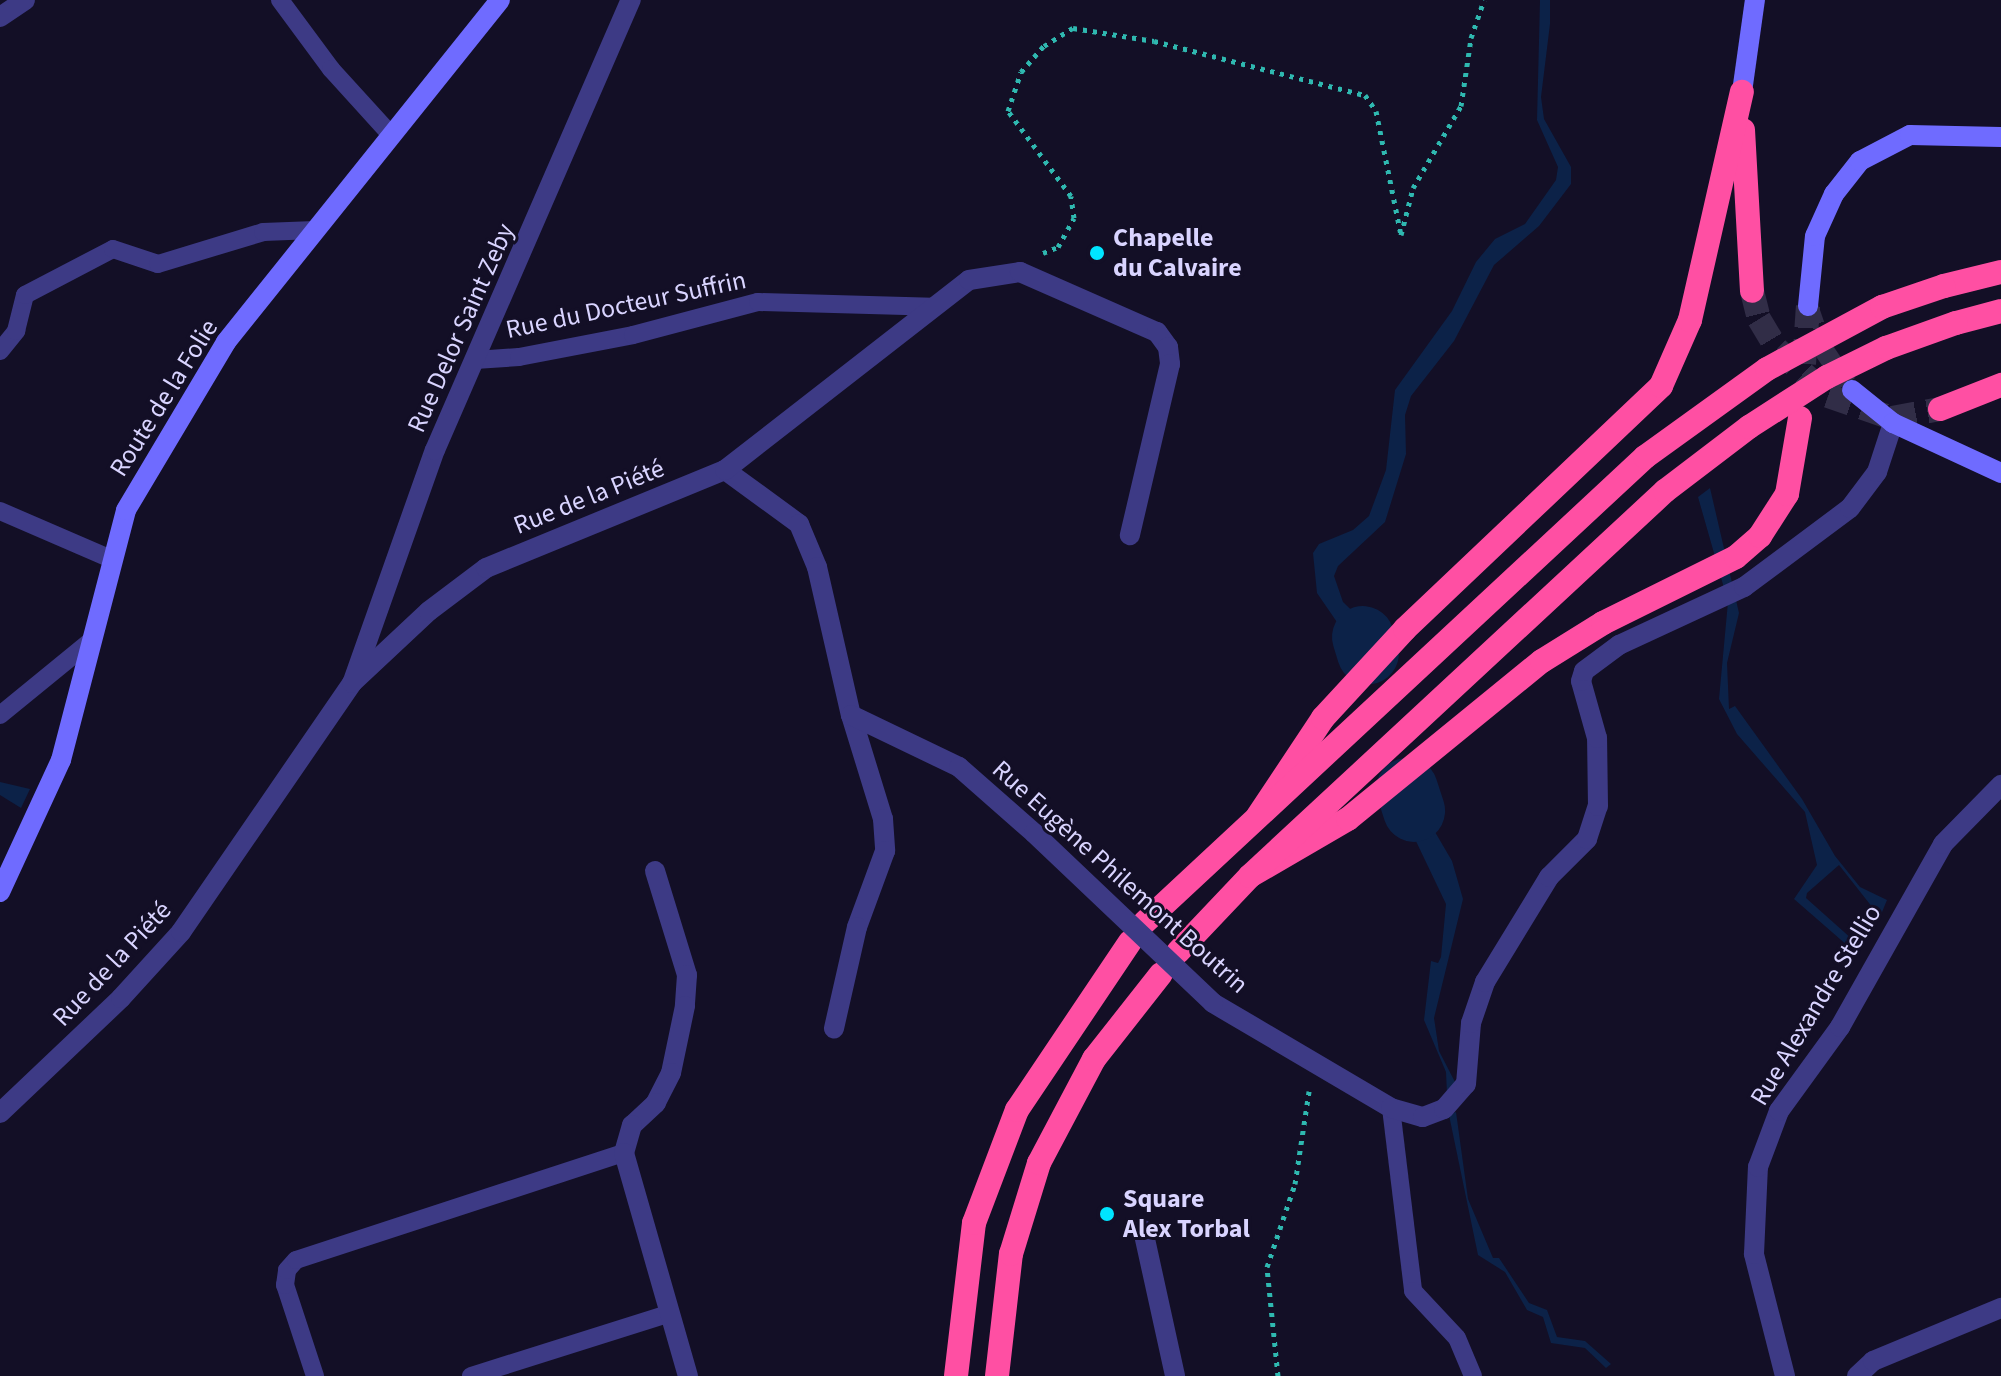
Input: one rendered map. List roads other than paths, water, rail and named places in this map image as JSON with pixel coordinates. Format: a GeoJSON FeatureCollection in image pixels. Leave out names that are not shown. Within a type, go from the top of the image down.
{"type":"FeatureCollection","features":[{"type":"Feature","properties":{"kind":"highway"},"geometry":{"type":"LineString","coordinates":[[1742,92],[1752,291]]}},
{"type":"Feature","properties":{"kind":"highway"},"geometry":{"type":"LineString","coordinates":[[1258,816],[1323,718],[1405,629],[1661,386],[1690,320],[1742,92]]}},
{"type":"Feature","properties":{"kind":"highway"},"geometry":{"type":"LineString","coordinates":[[1145,922],[1645,457],[1767,369],[1882,307],[1944,286],[2001,272]]}},
{"type":"Feature","properties":{"kind":"highway"},"geometry":{"type":"LineString","coordinates":[[1178,952],[1250,876],[1665,491],[1749,427],[1827,377],[1886,348],[2001,311]]}},
{"type":"Feature","properties":{"kind":"highway"},"geometry":{"type":"LineString","coordinates":[[1940,409],[2001,385]]}},
{"type":"Feature","properties":{"kind":"highway"},"geometry":{"type":"LineString","coordinates":[[1250,876],[1348,819],[1542,661],[1603,623],[1704,576],[1736,557],[1760,536],[1787,494],[1800,418]]}},
{"type":"Feature","properties":{"kind":"highway"},"geometry":{"type":"LineString","coordinates":[[956,1376],[974,1223],[1017,1110],[1130,942]]}},
{"type":"Feature","properties":{"kind":"highway"},"geometry":{"type":"LineString","coordinates":[[997,1376],[1011,1254],[1039,1163],[1094,1059],[1161,974]]}},
{"type":"Feature","properties":{"kind":"street"},"geometry":{"type":"LineString","coordinates":[[0,17],[25,0]]}},
{"type":"Feature","properties":{"kind":"street","name":"Route de la Folie"},"geometry":{"type":"LineString","coordinates":[[0,892],[61,760],[126,510],[226,342],[500,0]]}},
{"type":"Feature","properties":{"kind":"street","name":"Rue Delor Saint Zeby"},"geometry":{"type":"LineString","coordinates":[[352,683],[387,574],[475,360],[631,0]]}},
{"type":"Feature","properties":{"kind":"street"},"geometry":{"type":"LineString","coordinates":[[1742,92],[1755,0]]}},
{"type":"Feature","properties":{"kind":"street"},"geometry":{"type":"LineString","coordinates":[[1808,306],[1815,236],[1834,194],[1860,161],[1910,135],[2001,137]]}},
{"type":"Feature","properties":{"kind":"street","name":"Rue de la Piété"},"geometry":{"type":"LineString","coordinates":[[0,1113],[121,998],[181,932],[352,683],[429,611],[486,568],[725,470],[969,280],[993,272],[1020,272],[1157,332],[1168,347],[1170,364],[1130,535]]}},
{"type":"Feature","properties":{"kind":"street"},"geometry":{"type":"LineString","coordinates":[[1852,390],[1893,423],[1997,466]]}},
{"type":"Feature","properties":{"kind":"street"},"geometry":{"type":"LineString","coordinates":[[1391,1108],[1423,1117],[1444,1109],[1466,1084],[1471,1023],[1485,982],[1549,877],[1587,839],[1598,806],[1598,779],[1597,738],[1581,681],[1584,671],[1619,645],[1744,587],[1850,508],[1877,472],[1893,423]]}},
{"type":"Feature","properties":{"kind":"street"},"geometry":{"type":"LineString","coordinates":[[725,470],[799,524],[817,567],[851,715],[883,819],[885,851],[857,927],[834,1028]]}},
{"type":"Feature","properties":{"kind":"street","name":"Rue Eugène Philemont Boutrin"},"geometry":{"type":"LineString","coordinates":[[851,715],[959,767],[1034,833],[1213,1003],[1391,1108]]}},
{"type":"Feature","properties":{"kind":"street","name":"Rue Alexandre Stellio"},"geometry":{"type":"LineString","coordinates":[[1785,1376],[1754,1254],[1758,1167],[1779,1111],[1840,1027],[1943,844],[2001,785]]}},
{"type":"Feature","properties":{"kind":"street"},"geometry":{"type":"LineString","coordinates":[[655,871],[687,975],[685,1006],[671,1073],[656,1103],[632,1125],[624,1153],[688,1376]]}},
{"type":"Feature","properties":{"kind":"street"},"geometry":{"type":"LineString","coordinates":[[1143,1230],[1175,1376]]}},
{"type":"Feature","properties":{"kind":"street"},"geometry":{"type":"LineString","coordinates":[[1857,1376],[1873,1361],[2001,1308]]}},
{"type":"Feature","properties":{"kind":"lane"},"geometry":{"type":"LineString","coordinates":[[280,0],[331,69],[391,135]]}},
{"type":"Feature","properties":{"kind":"lane"},"geometry":{"type":"LineString","coordinates":[[0,351],[16,331],[25,295],[113,249],[158,264],[263,232],[315,230]]}},
{"type":"Feature","properties":{"kind":"lane","name":"Rue du Docteur Suffrin"},"geometry":{"type":"LineString","coordinates":[[475,360],[519,357],[633,335],[758,302],[932,307]]}},
{"type":"Feature","properties":{"kind":"lane"},"geometry":{"type":"LineString","coordinates":[[0,511],[113,560]]}},
{"type":"Feature","properties":{"kind":"lane"},"geometry":{"type":"LineString","coordinates":[[0,715],[92,640]]}},
{"type":"Feature","properties":{"kind":"lane"},"geometry":{"type":"LineString","coordinates":[[1391,1108],[1413,1291],[1457,1338],[1473,1376]]}},
{"type":"Feature","properties":{"kind":"lane"},"geometry":{"type":"LineString","coordinates":[[315,1376],[285,1285],[287,1270],[296,1260],[624,1153]]}},
{"type":"Feature","properties":{"kind":"lane"},"geometry":{"type":"LineString","coordinates":[[471,1376],[668,1314]]}},
{"type":"Feature","properties":{"kind":"water"},"geometry":{"type":"Polygon","coordinates":[[[1540,0],[1550,0],[1541,97],[1544,119],[1571,167],[1571,184],[1539,226],[1494,265],[1454,341],[1411,396],[1405,415],[1406,454],[1385,522],[1338,566],[1334,576],[1343,602],[1371,629],[1352,644],[1317,593],[1313,553],[1319,544],[1353,530],[1369,516],[1386,470],[1395,390],[1452,311],[1476,262],[1495,239],[1525,224],[1556,180],[1558,167],[1537,120],[1540,0]]]}},
{"type":"Feature","properties":{"kind":"water"},"geometry":{"type":"Polygon","coordinates":[[[1710,488],[1739,613],[1727,663],[1729,709],[1735,706],[1802,799],[1835,856],[1860,887],[1887,900],[1880,917],[1839,865],[1807,893],[1806,898],[1862,948],[1856,953],[1794,899],[1817,865],[1805,812],[1737,734],[1719,699],[1728,602],[1698,497],[1710,488]]]}},
{"type":"Feature","properties":{"kind":"water"},"geometry":{"type":"Polygon","coordinates":[[[0,782],[30,789],[21,808],[0,795],[0,782]]]}},
{"type":"Feature","properties":{"kind":"water"},"geometry":{"type":"Polygon","coordinates":[[[1421,808],[1452,861],[1463,899],[1434,1018],[1439,1051],[1455,1082],[1447,1094],[1446,1072],[1424,1020],[1431,961],[1438,963],[1441,957],[1446,904],[1403,814],[1421,808]]]}},
{"type":"Feature","properties":{"kind":"water"},"geometry":{"type":"Polygon","coordinates":[[[1456,1112],[1468,1199],[1493,1258],[1499,1258],[1529,1303],[1547,1310],[1557,1337],[1585,1341],[1611,1364],[1606,1368],[1585,1348],[1551,1343],[1543,1317],[1527,1310],[1505,1272],[1478,1255],[1449,1115],[1456,1112]]]}},
{"type":"Feature","properties":{"kind":"waterway"},"geometry":{"type":"LineString","coordinates":[[1363,637],[1368,653]]}},
{"type":"Feature","properties":{"kind":"waterway"},"geometry":{"type":"LineString","coordinates":[[1407,789],[1414,811]]}},
{"type":"Feature","properties":{"kind":"tunnel"},"geometry":{"type":"LineString","coordinates":[[1752,291],[1759,319],[1777,349],[1828,396],[1892,418],[1940,409]]}},
{"type":"Feature","properties":{"kind":"tunnel"},"geometry":{"type":"LineString","coordinates":[[1808,306],[1823,349],[1847,384]]}},
{"type":"Feature","properties":{"kind":"tunnel"},"geometry":{"type":"LineString","coordinates":[[1804,364],[1808,306]]}},
{"type":"Feature","properties":{"kind":"place","name":"Chapelle du Calvaire"},"geometry":{"type":"Point","coordinates":[1097,253]}},
{"type":"Feature","properties":{"kind":"place","name":"Square Alex Torbal"},"geometry":{"type":"Point","coordinates":[1107,1214]}}]}
